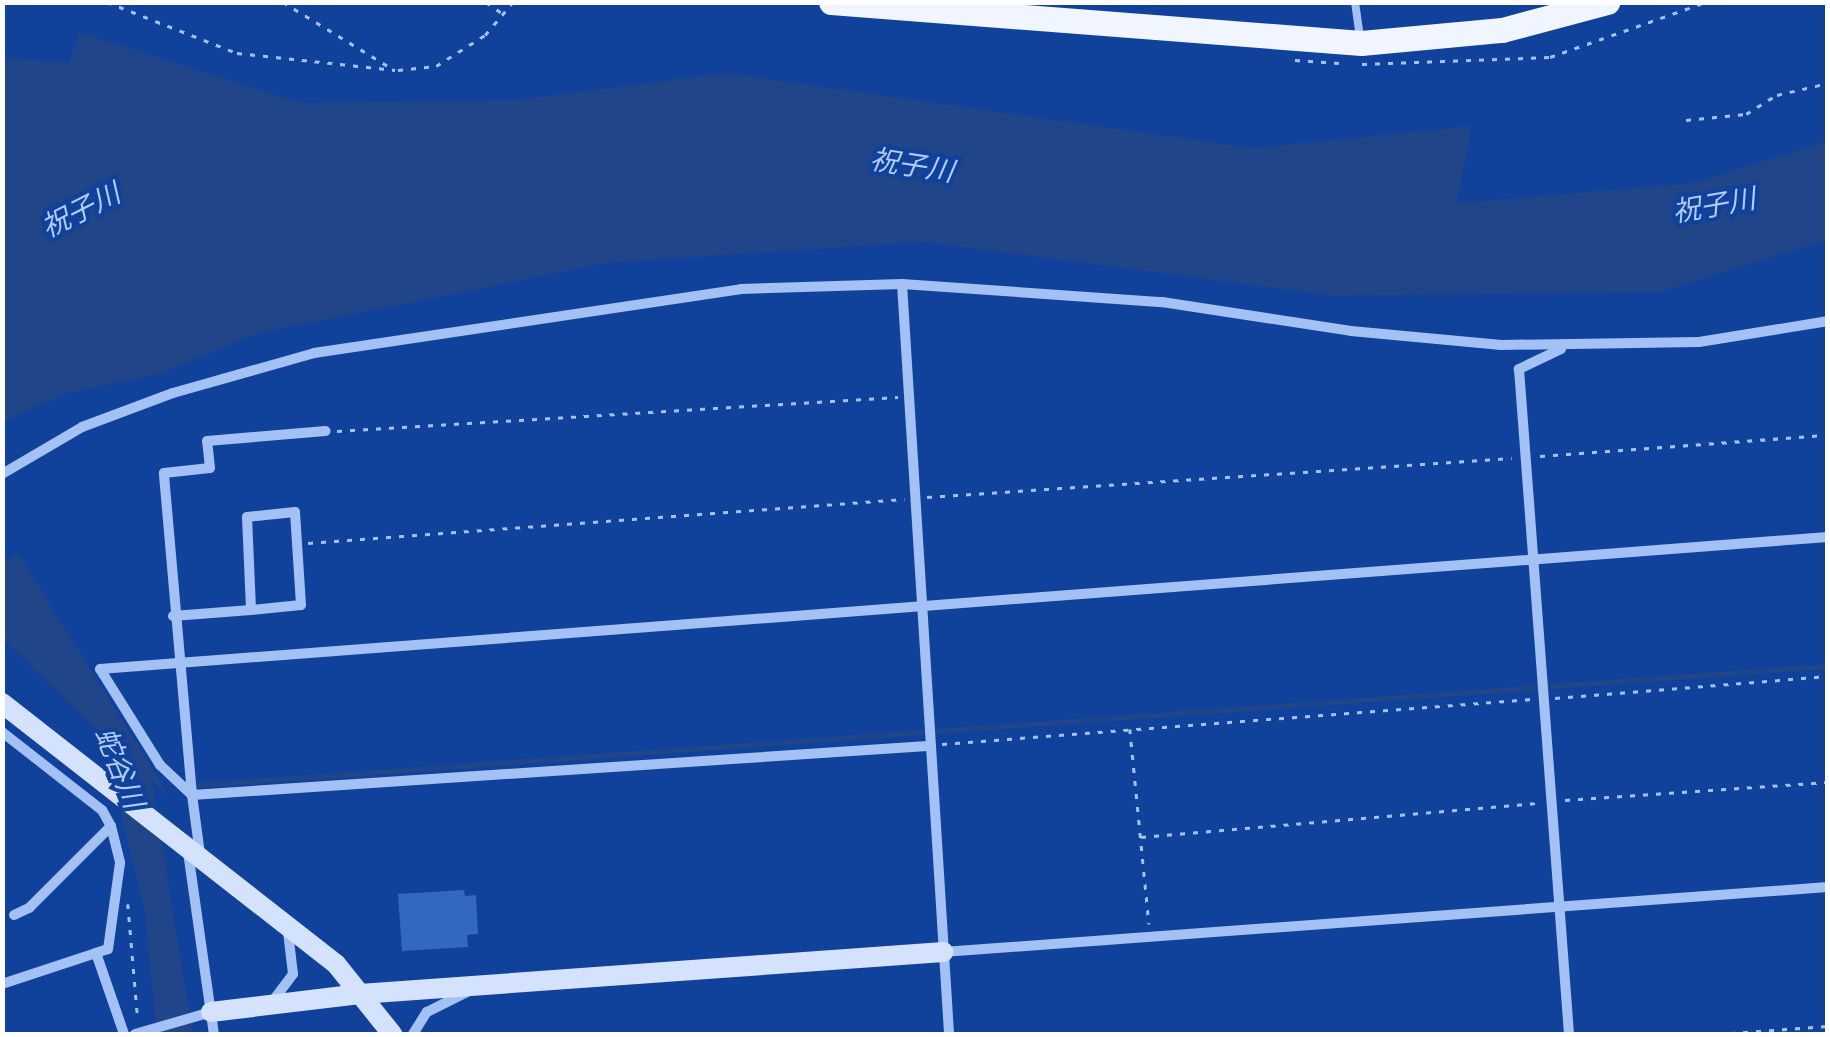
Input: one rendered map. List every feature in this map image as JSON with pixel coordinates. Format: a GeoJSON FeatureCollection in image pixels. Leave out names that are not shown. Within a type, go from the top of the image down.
{"type":"FeatureCollection","features":[{"type":"Feature","properties":{"kind":"main road"},"geometry":{"type":"LineString","coordinates":[[831,2],[1361,43],[1502,30],[1607,2]]}},
{"type":"Feature","properties":{"kind":"street"},"geometry":{"type":"LineString","coordinates":[[902,284],[905,396],[948,1034]]}},
{"type":"Feature","properties":{"kind":"street"},"geometry":{"type":"LineString","coordinates":[[2,474],[82,428],[173,393],[314,353],[650,298],[902,284],[1162,302],[1439,342],[1567,346],[1700,342],[1828,321]]}},
{"type":"Feature","properties":{"kind":"street"},"geometry":{"type":"LineString","coordinates":[[1567,346],[1519,369],[1569,1034]]}},
{"type":"Feature","properties":{"kind":"street"},"geometry":{"type":"LineString","coordinates":[[214,1034],[172,616],[164,473],[210,468],[207,441],[326,432]]}},
{"type":"Feature","properties":{"kind":"street"},"geometry":{"type":"LineString","coordinates":[[172,616],[252,610],[301,606],[295,512],[246,517],[252,610]]}},
{"type":"Feature","properties":{"kind":"street"},"geometry":{"type":"LineString","coordinates":[[927,742],[192,795],[160,765],[100,669],[1828,537]]}},
{"type":"Feature","properties":{"kind":"street"},"geometry":{"type":"LineString","coordinates":[[2,703],[194,855],[281,918],[360,994],[392,1034]]}},
{"type":"Feature","properties":{"kind":"street"},"geometry":{"type":"LineString","coordinates":[[17,745],[32,726]]}},
{"type":"Feature","properties":{"kind":"street"},"geometry":{"type":"LineString","coordinates":[[2,732],[102,810],[120,863],[108,949],[2,984]]}},
{"type":"Feature","properties":{"kind":"street"},"geometry":{"type":"LineString","coordinates":[[14,915],[28,908],[110,826]]}},
{"type":"Feature","properties":{"kind":"street"},"geometry":{"type":"LineString","coordinates":[[137,1034],[211,1012],[360,994],[1150,941],[1562,904],[1828,887]]}},
{"type":"Feature","properties":{"kind":"street"},"geometry":{"type":"LineString","coordinates":[[271,1002],[293,974],[292,941],[281,918]]}},
{"type":"Feature","properties":{"kind":"street"},"geometry":{"type":"LineString","coordinates":[[96,953],[124,1034]]}},
{"type":"Feature","properties":{"kind":"street"},"geometry":{"type":"LineString","coordinates":[[414,1034],[427,1012],[479,986]]}},
{"type":"Feature","properties":{"kind":"lane"},"geometry":{"type":"LineString","coordinates":[[1356,2],[1361,43]]}},
{"type":"Feature","properties":{"kind":"path"},"geometry":{"type":"LineString","coordinates":[[107,2],[237,53],[395,70],[436,66],[485,35],[513,2]]}},
{"type":"Feature","properties":{"kind":"path"},"geometry":{"type":"LineString","coordinates":[[283,2],[395,70]]}},
{"type":"Feature","properties":{"kind":"path"},"geometry":{"type":"LineString","coordinates":[[486,2],[503,14]]}},
{"type":"Feature","properties":{"kind":"path"},"geometry":{"type":"LineString","coordinates":[[1686,120],[1737,117],[1778,96],[1828,83]]}},
{"type":"Feature","properties":{"kind":"path"},"geometry":{"type":"LineString","coordinates":[[326,432],[905,396]]}},
{"type":"Feature","properties":{"kind":"path"},"geometry":{"type":"LineString","coordinates":[[297,544],[1828,435]]}},
{"type":"Feature","properties":{"kind":"path"},"geometry":{"type":"LineString","coordinates":[[927,742],[1828,676]]}},
{"type":"Feature","properties":{"kind":"path"},"geometry":{"type":"LineString","coordinates":[[1130,729],[1150,941]]}},
{"type":"Feature","properties":{"kind":"path"},"geometry":{"type":"LineString","coordinates":[[1141,837],[1828,782]]}},
{"type":"Feature","properties":{"kind":"path"},"geometry":{"type":"LineString","coordinates":[[120,863],[137,1034]]}},
{"type":"Feature","properties":{"kind":"path"},"geometry":{"type":"LineString","coordinates":[[1717,1034],[1828,1026]]}},
{"type":"Feature","properties":{"kind":"water","name":"祝子川"},"geometry":{"type":"Polygon","coordinates":[[[79,32],[301,103],[514,100],[725,73],[1252,148],[1472,126],[1457,203],[1694,183],[1827,141],[1827,240],[1660,292],[1334,296],[924,242],[606,263],[256,334],[160,374],[67,393],[3,422],[3,58],[69,62],[79,32]]]}},
{"type":"Feature","properties":{"kind":"water","name":"蛇谷川"},"geometry":{"type":"Polygon","coordinates":[[[18,553],[170,797],[152,782],[193,1034],[157,1034],[144,908],[101,734],[3,639],[2,563],[18,553]]]}},
{"type":"Feature","properties":{"kind":"building"},"geometry":{"type":"Polygon","coordinates":[[[464,890],[465,896],[476,895],[478,934],[467,935],[468,947],[402,951],[398,894],[464,890]]]}},
{"type":"Feature","properties":{"kind":"waterway"},"geometry":{"type":"LineString","coordinates":[[198,785],[1828,666]]}}]}
